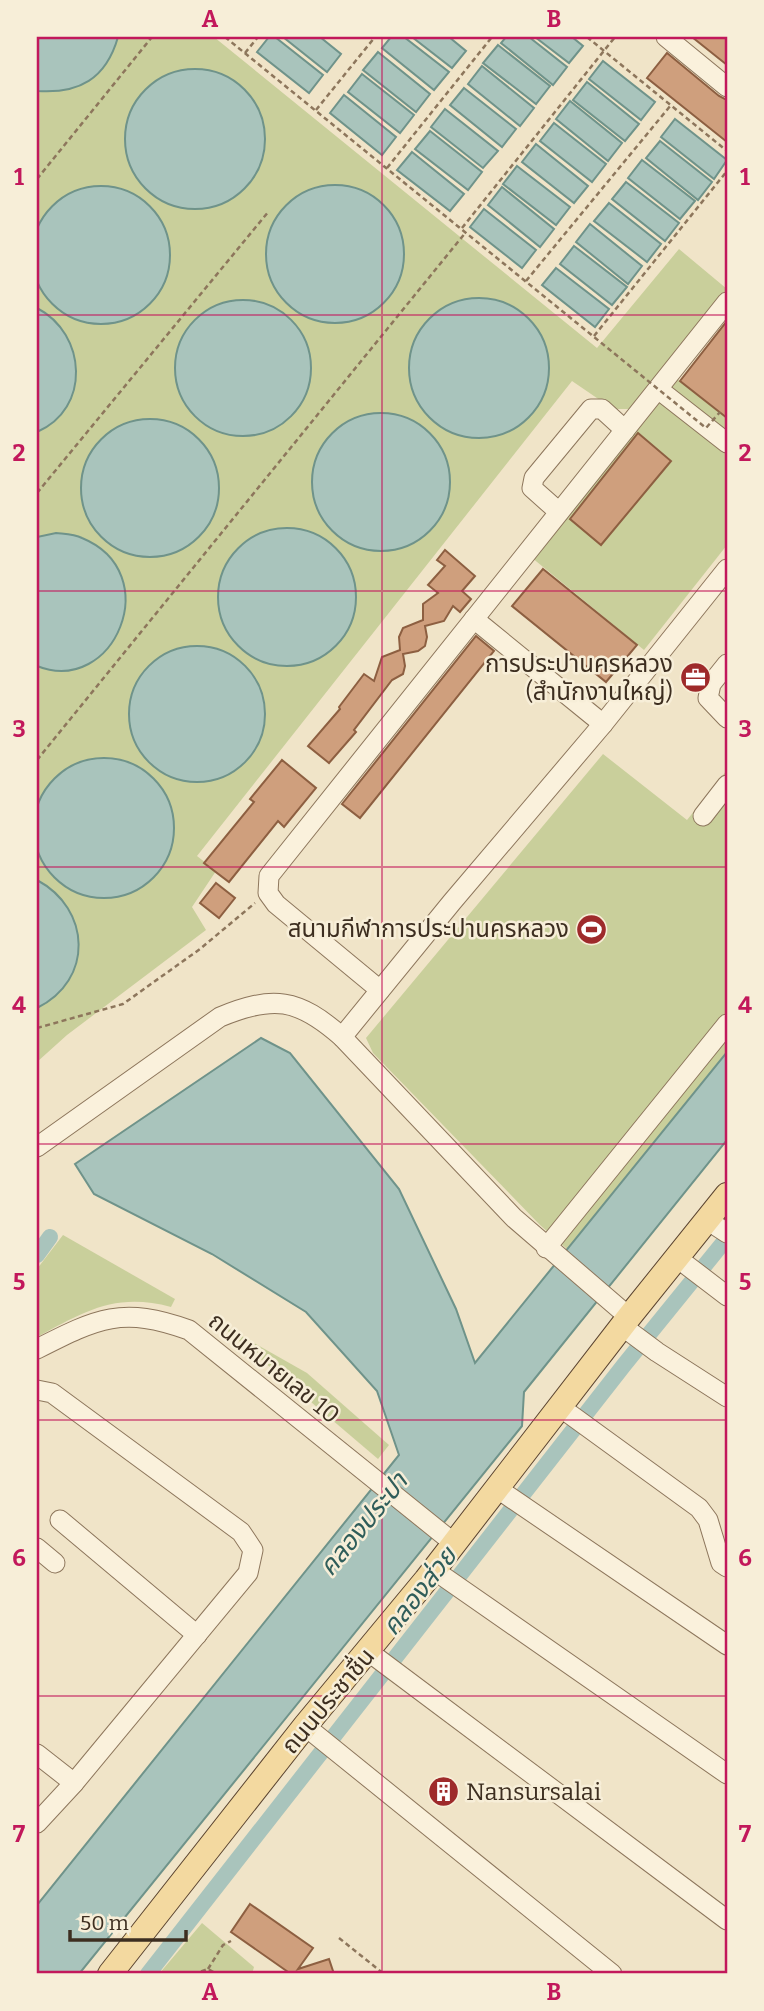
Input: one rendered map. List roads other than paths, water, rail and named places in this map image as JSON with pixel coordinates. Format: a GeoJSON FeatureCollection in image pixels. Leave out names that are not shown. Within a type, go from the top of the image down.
{"type":"FeatureCollection","features":[{"type":"Feature","properties":{"kind":"main road","name":"ถนนประชาชื่น"},"geometry":{"type":"LineString","coordinates":[[110,1974],[311,1730],[448,1580],[448,1539],[505,1493],[575,1419],[628,1326],[719,1228],[727,1195]]}},
{"type":"Feature","properties":{"kind":"street"},"geometry":{"type":"LineString","coordinates":[[666,37],[727,87]]}},
{"type":"Feature","properties":{"kind":"street"},"geometry":{"type":"LineString","coordinates":[[380,990],[276,904],[268,892],[269,876],[727,302]]}},
{"type":"Feature","properties":{"kind":"street"},"geometry":{"type":"LineString","coordinates":[[657,389],[727,443]]}},
{"type":"Feature","properties":{"kind":"street"},"geometry":{"type":"LineString","coordinates":[[559,512],[532,488],[534,478],[591,409],[602,409],[625,430]]}},
{"type":"Feature","properties":{"kind":"street"},"geometry":{"type":"LineString","coordinates":[[342,1037],[603,724],[727,569]]}},
{"type":"Feature","properties":{"kind":"street"},"geometry":{"type":"LineString","coordinates":[[474,619],[603,724]]}},
{"type":"Feature","properties":{"kind":"street"},"geometry":{"type":"LineString","coordinates":[[727,664],[711,684],[708,698],[727,718]]}},
{"type":"Feature","properties":{"kind":"street"},"geometry":{"type":"LineString","coordinates":[[703,816],[727,785]]}},
{"type":"Feature","properties":{"kind":"street"},"geometry":{"type":"LineString","coordinates":[[37,1147],[220,1017],[248,1005],[272,1001],[298,1007],[327,1024],[342,1037],[514,1217],[608,1299],[628,1326],[657,1352],[727,1397]]}},
{"type":"Feature","properties":{"kind":"street"},"geometry":{"type":"LineString","coordinates":[[552,1252],[727,1024]]}},
{"type":"Feature","properties":{"kind":"street"},"geometry":{"type":"LineString","coordinates":[[684,1263],[722,1292]]}},
{"type":"Feature","properties":{"kind":"street","name":"ถนนหมายเลข 10"},"geometry":{"type":"LineString","coordinates":[[37,1349],[93,1321],[114,1317],[135,1316],[163,1321],[190,1331],[448,1539]]}},
{"type":"Feature","properties":{"kind":"street"},"geometry":{"type":"LineString","coordinates":[[37,1390],[52,1393],[208,1507],[241,1532],[253,1550],[248,1573],[74,1783],[37,1823]]}},
{"type":"Feature","properties":{"kind":"street"},"geometry":{"type":"LineString","coordinates":[[575,1419],[699,1508],[708,1520],[721,1563],[727,1567]]}},
{"type":"Feature","properties":{"kind":"street"},"geometry":{"type":"LineString","coordinates":[[505,1493],[727,1645]]}},
{"type":"Feature","properties":{"kind":"street"},"geometry":{"type":"LineString","coordinates":[[60,1520],[197,1635]]}},
{"type":"Feature","properties":{"kind":"street"},"geometry":{"type":"LineString","coordinates":[[448,1580],[727,1774]]}},
{"type":"Feature","properties":{"kind":"street"},"geometry":{"type":"LineString","coordinates":[[376,1656],[727,1920]]}},
{"type":"Feature","properties":{"kind":"street"},"geometry":{"type":"LineString","coordinates":[[311,1730],[612,1974]]}},
{"type":"Feature","properties":{"kind":"street"},"geometry":{"type":"LineString","coordinates":[[37,1754],[74,1783]]}},
{"type":"Feature","properties":{"kind":"water"},"geometry":{"type":"Polygon","coordinates":[[[37,37],[118,37],[106,64],[89,81],[66,90],[37,91],[37,37]]]}},
{"type":"Feature","properties":{"kind":"water"},"geometry":{"type":"Polygon","coordinates":[[[269,37],[275,37],[323,75],[309,93],[257,52],[269,37]]]}},
{"type":"Feature","properties":{"kind":"water"},"geometry":{"type":"Polygon","coordinates":[[[283,37],[320,37],[341,54],[327,72],[283,37]]]}},
{"type":"Feature","properties":{"kind":"water"},"geometry":{"type":"Polygon","coordinates":[[[391,37],[404,37],[449,72],[434,90],[382,48],[391,37]]]}},
{"type":"Feature","properties":{"kind":"water"},"geometry":{"type":"Polygon","coordinates":[[[412,37],[449,37],[466,51],[452,68],[412,37]]]}},
{"type":"Feature","properties":{"kind":"water"},"geometry":{"type":"Polygon","coordinates":[[[506,37],[529,37],[567,67],[553,85],[501,43],[506,37]]]}},
{"type":"Feature","properties":{"kind":"water"},"geometry":{"type":"Polygon","coordinates":[[[535,37],[572,37],[583,46],[569,63],[535,37]]]}},
{"type":"Feature","properties":{"kind":"water"},"geometry":{"type":"Polygon","coordinates":[[[498,45],[550,86],[536,104],[483,63],[498,45]]]}},
{"type":"Feature","properties":{"kind":"water"},"geometry":{"type":"Polygon","coordinates":[[[378,52],[430,94],[416,112],[363,70],[378,52]]]}},
{"type":"Feature","properties":{"kind":"water"},"geometry":{"type":"Polygon","coordinates":[[[603,61],[655,102],[641,120],[589,79],[603,61]]]}},
{"type":"Feature","properties":{"kind":"water"},"geometry":{"type":"Polygon","coordinates":[[[482,66],[534,108],[520,126],[468,84],[482,66]]]}},
{"type":"Feature","properties":{"kind":"water"},"geometry":{"type":"Polygon","coordinates":[[[195,69],[222,75],[244,90],[259,112],[265,139],[259,166],[244,188],[222,203],[195,209],[168,203],[146,188],[131,166],[125,139],[131,112],[146,90],[168,75],[195,69]]]}},
{"type":"Feature","properties":{"kind":"water"},"geometry":{"type":"Polygon","coordinates":[[[362,74],[414,115],[400,133],[348,92],[362,74]]]}},
{"type":"Feature","properties":{"kind":"water"},"geometry":{"type":"Polygon","coordinates":[[[587,82],[639,124],[625,141],[573,100],[587,82]]]}},
{"type":"Feature","properties":{"kind":"water"},"geometry":{"type":"Polygon","coordinates":[[[464,88],[516,129],[502,147],[450,105],[464,88]]]}},
{"type":"Feature","properties":{"kind":"water"},"geometry":{"type":"Polygon","coordinates":[[[344,95],[396,137],[382,155],[330,113],[344,95]]]}},
{"type":"Feature","properties":{"kind":"water"},"geometry":{"type":"Polygon","coordinates":[[[570,101],[622,143],[608,161],[556,119],[570,101]]]}},
{"type":"Feature","properties":{"kind":"water"},"geometry":{"type":"Polygon","coordinates":[[[445,109],[498,151],[483,168],[431,127],[445,109]]]}},
{"type":"Feature","properties":{"kind":"water"},"geometry":{"type":"Polygon","coordinates":[[[675,119],[727,160],[714,179],[661,137],[675,119]]]}},
{"type":"Feature","properties":{"kind":"water"},"geometry":{"type":"Polygon","coordinates":[[[554,123],[606,164],[592,182],[540,141],[554,123]]]}},
{"type":"Feature","properties":{"kind":"water"},"geometry":{"type":"Polygon","coordinates":[[[430,131],[482,172],[468,190],[415,149],[430,131]]]}},
{"type":"Feature","properties":{"kind":"water"},"geometry":{"type":"Polygon","coordinates":[[[660,141],[712,182],[698,200],[646,158],[660,141]]]}},
{"type":"Feature","properties":{"kind":"water"},"geometry":{"type":"Polygon","coordinates":[[[536,144],[588,186],[574,203],[522,162],[536,144]]]}},
{"type":"Feature","properties":{"kind":"water"},"geometry":{"type":"Polygon","coordinates":[[[412,152],[464,194],[450,211],[397,170],[412,152]]]}},
{"type":"Feature","properties":{"kind":"water"},"geometry":{"type":"Polygon","coordinates":[[[642,160],[695,201],[680,219],[628,178],[642,160]]]}},
{"type":"Feature","properties":{"kind":"water"},"geometry":{"type":"Polygon","coordinates":[[[517,166],[570,207],[556,225],[503,184],[517,166]]]}},
{"type":"Feature","properties":{"kind":"water"},"geometry":{"type":"Polygon","coordinates":[[[626,182],[679,223],[665,241],[612,199],[626,182]]]}},
{"type":"Feature","properties":{"kind":"water"},"geometry":{"type":"Polygon","coordinates":[[[335,185],[361,190],[384,205],[399,228],[404,254],[399,280],[384,303],[361,318],[335,323],[309,318],[286,303],[271,280],[266,254],[271,228],[286,205],[309,190],[335,185]]]}},
{"type":"Feature","properties":{"kind":"water"},"geometry":{"type":"Polygon","coordinates":[[[101,186],[128,191],[150,206],[165,228],[170,255],[165,282],[150,304],[128,319],[101,324],[74,319],[52,304],[37,282],[32,255],[37,228],[52,206],[74,191],[101,186]]]}},
{"type":"Feature","properties":{"kind":"water"},"geometry":{"type":"Polygon","coordinates":[[[502,187],[554,229],[540,247],[488,205],[502,187]]]}},
{"type":"Feature","properties":{"kind":"water"},"geometry":{"type":"Polygon","coordinates":[[[609,203],[661,244],[647,262],[594,221],[609,203]]]}},
{"type":"Feature","properties":{"kind":"water"},"geometry":{"type":"Polygon","coordinates":[[[484,209],[536,250],[522,268],[470,227],[484,209]]]}},
{"type":"Feature","properties":{"kind":"water"},"geometry":{"type":"Polygon","coordinates":[[[590,224],[642,266],[628,284],[576,242],[590,224]]]}},
{"type":"Feature","properties":{"kind":"water"},"geometry":{"type":"Polygon","coordinates":[[[574,246],[627,287],[612,305],[560,264],[574,246]]]}},
{"type":"Feature","properties":{"kind":"water"},"geometry":{"type":"Polygon","coordinates":[[[556,268],[609,309],[595,327],[542,285],[556,268]]]}},
{"type":"Feature","properties":{"kind":"water"},"geometry":{"type":"Polygon","coordinates":[[[479,298],[506,304],[528,319],[543,341],[549,368],[543,395],[528,417],[506,432],[479,438],[452,432],[430,417],[415,395],[409,368],[415,341],[430,319],[452,304],[479,298]]]}},
{"type":"Feature","properties":{"kind":"water"},"geometry":{"type":"Polygon","coordinates":[[[243,300],[269,305],[291,320],[306,342],[311,368],[306,394],[291,416],[269,431],[243,436],[217,431],[195,416],[180,394],[175,368],[180,342],[195,320],[217,305],[243,300]]]}},
{"type":"Feature","properties":{"kind":"water"},"geometry":{"type":"Polygon","coordinates":[[[37,308],[54,320],[66,335],[76,371],[74,390],[67,407],[55,421],[37,432],[37,308]]]}},
{"type":"Feature","properties":{"kind":"water"},"geometry":{"type":"Polygon","coordinates":[[[381,413],[407,418],[430,433],[445,456],[450,482],[445,508],[430,531],[407,546],[381,551],[355,546],[332,531],[317,508],[312,482],[317,456],[332,433],[355,418],[381,413]]]}},
{"type":"Feature","properties":{"kind":"water"},"geometry":{"type":"Polygon","coordinates":[[[150,419],[177,424],[199,439],[214,461],[219,488],[214,515],[199,537],[177,552],[150,557],[123,552],[101,537],[86,515],[81,488],[86,461],[101,439],[123,424],[150,419]]]}},
{"type":"Feature","properties":{"kind":"water"},"geometry":{"type":"Polygon","coordinates":[[[287,528],[313,533],[336,548],[351,571],[356,597],[351,623],[336,646],[313,661],[287,666],[261,661],[238,646],[223,623],[218,597],[223,571],[238,548],[261,533],[287,528]]]}},
{"type":"Feature","properties":{"kind":"water"},"geometry":{"type":"Polygon","coordinates":[[[56,533],[82,538],[108,555],[122,577],[125,602],[120,627],[107,648],[88,664],[65,671],[37,666],[37,537],[56,533]]]}},
{"type":"Feature","properties":{"kind":"water"},"geometry":{"type":"Polygon","coordinates":[[[197,646],[223,651],[245,666],[260,688],[265,714],[260,740],[245,762],[223,777],[197,782],[171,777],[149,762],[134,740],[129,714],[134,688],[149,666],[171,651],[197,646]]]}},
{"type":"Feature","properties":{"kind":"water"},"geometry":{"type":"Polygon","coordinates":[[[104,758],[131,764],[153,779],[168,801],[174,828],[168,855],[153,877],[131,892],[104,898],[77,892],[55,877],[40,855],[34,828],[40,801],[55,779],[77,764],[104,758]]]}},
{"type":"Feature","properties":{"kind":"water"},"geometry":{"type":"Polygon","coordinates":[[[37,880],[55,893],[68,908],[76,926],[79,944],[76,963],[69,980],[56,996],[37,1008],[37,880]]]}},
{"type":"Feature","properties":{"kind":"water","name":"คลองประปา"},"geometry":{"type":"Polygon","coordinates":[[[261,1038],[290,1053],[399,1189],[456,1309],[475,1363],[727,1052],[727,1140],[524,1392],[522,1426],[79,1974],[37,1974],[37,1905],[399,1455],[377,1391],[306,1312],[212,1254],[94,1194],[75,1164],[261,1038]]]}},
{"type":"Feature","properties":{"kind":"waterway"},"geometry":{"type":"LineString","coordinates":[[37,1255],[50,1237]]}},
{"type":"Feature","properties":{"kind":"waterway","name":"คลองส่วย"},"geometry":{"type":"LineString","coordinates":[[148,1974],[624,1365],[727,1238]]}},
{"type":"Feature","properties":{"kind":"place","name":"การประปานครหลวง (สำนักงานใหญ่)"},"geometry":{"type":"Point","coordinates":[696,678]}},
{"type":"Feature","properties":{"kind":"place","name":"สนามกีฬาการประปานครหลวง"},"geometry":{"type":"Point","coordinates":[592,929]}},
{"type":"Feature","properties":{"kind":"place","name":"Nansursalai"},"geometry":{"type":"Point","coordinates":[443,1792]}}]}
